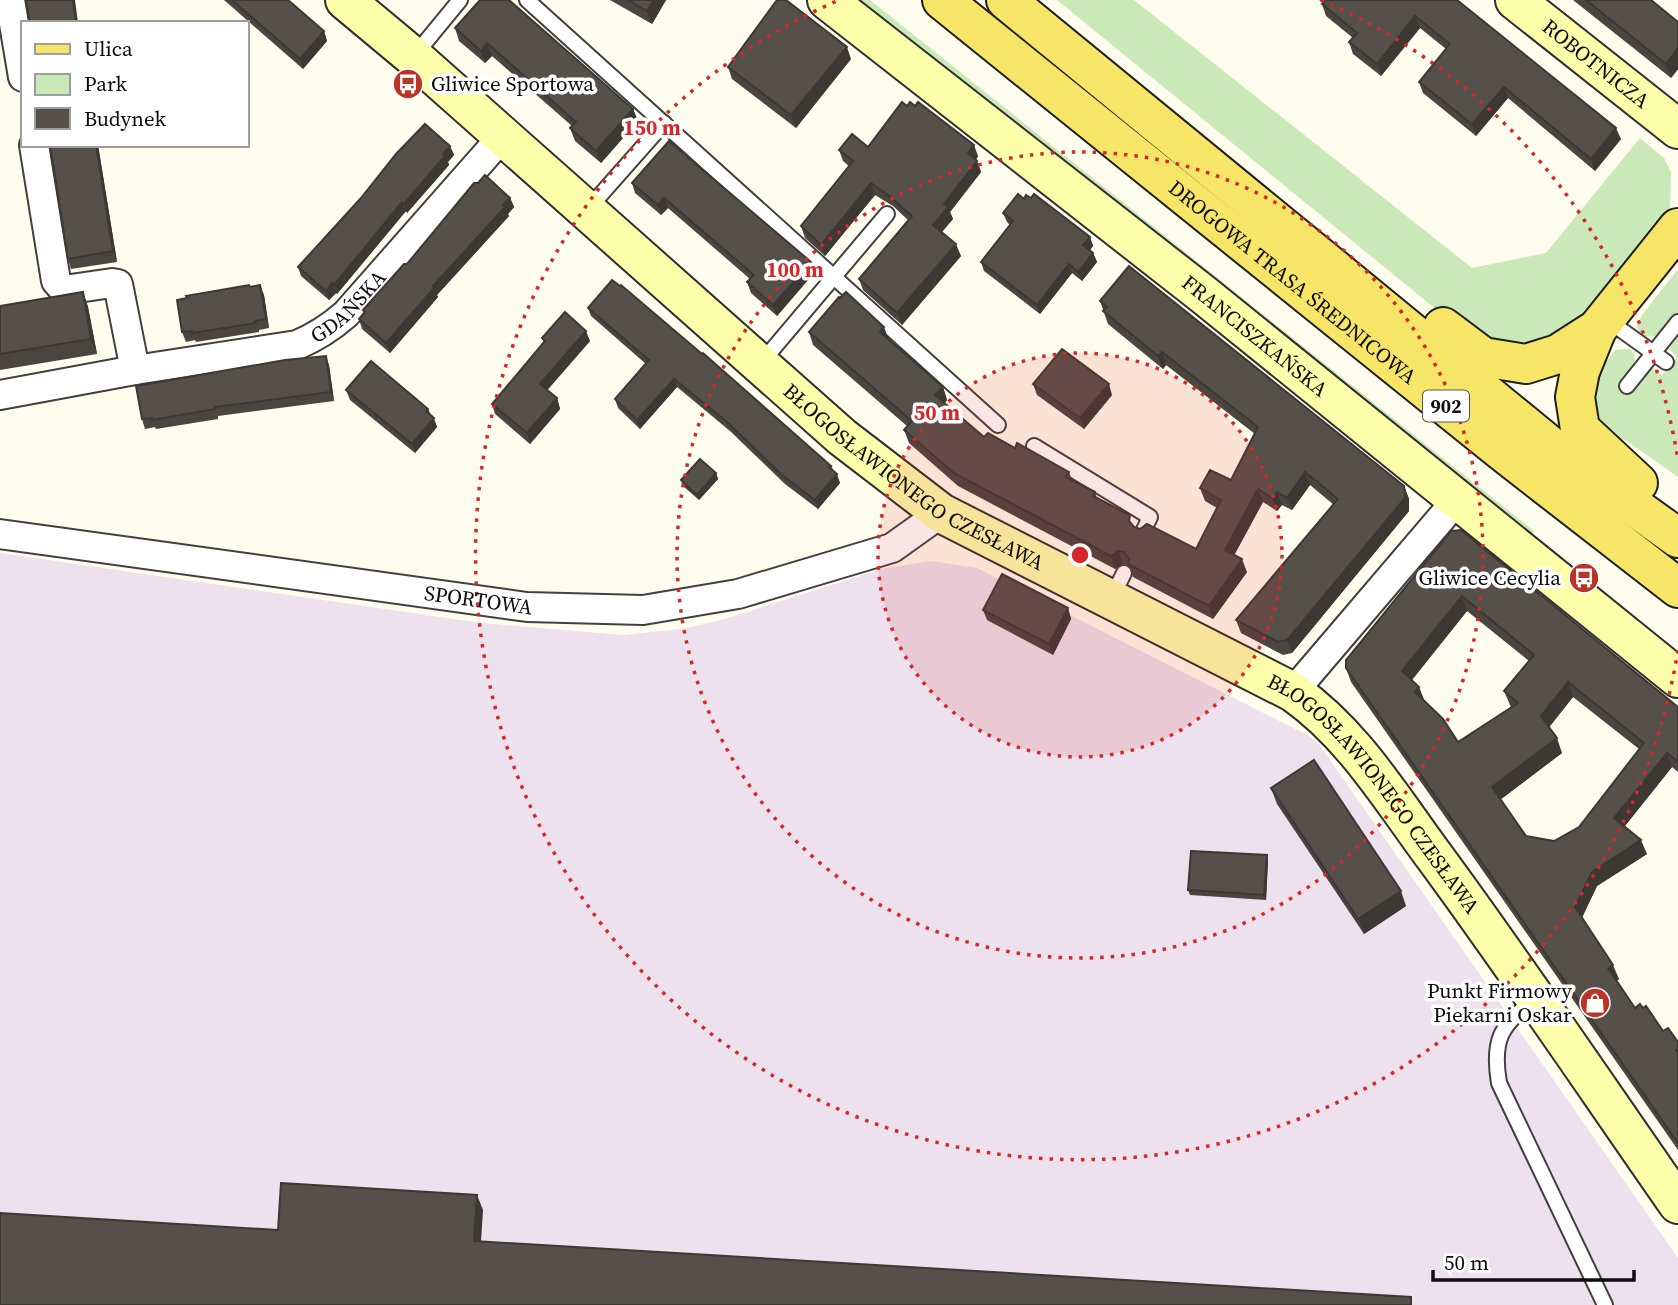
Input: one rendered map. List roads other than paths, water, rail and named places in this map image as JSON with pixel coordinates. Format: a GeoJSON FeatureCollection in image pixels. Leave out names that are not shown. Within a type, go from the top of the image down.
{"type":"FeatureCollection","features":[{"type":"Feature","properties":{"kind":"main road","name":"DROGOWA TRASA ŚREDNICOWA"},"geometry":{"type":"LineString","coordinates":[[942,0],[1523,468],[1678,588]]}},
{"type":"Feature","properties":{"kind":"main road","name":"DROGOWA TRASA ŚREDNICOWA"},"geometry":{"type":"LineString","coordinates":[[1006,0],[1554,449],[1678,538]]}},
{"type":"Feature","properties":{"kind":"main road"},"geometry":{"type":"LineString","coordinates":[[1678,228],[1601,324],[1580,371],[1575,397],[1580,429],[1624,472],[1678,514]]}},
{"type":"Feature","properties":{"kind":"main road"},"geometry":{"type":"LineString","coordinates":[[1287,229],[1384,282],[1483,357],[1525,364],[1558,354],[1601,324]]}},
{"type":"Feature","properties":{"kind":"street"},"geometry":{"type":"LineString","coordinates":[[10,0],[21,65]]}},
{"type":"Feature","properties":{"kind":"street","name":"BŁOGOSŁAWIONEGO CZESŁAWA"},"geometry":{"type":"LineString","coordinates":[[345,0],[842,437],[940,513],[1117,587],[1317,709],[1343,734],[1366,763],[1678,1204]]}},
{"type":"Feature","properties":{"kind":"street","name":"FRANCISZKAŃSKA"},"geometry":{"type":"LineString","coordinates":[[827,0],[1204,295],[1678,678]]}},
{"type":"Feature","properties":{"kind":"street","name":"ROBOTNICZA"},"geometry":{"type":"LineString","coordinates":[[1515,0],[1678,130]]}},
{"type":"Feature","properties":{"kind":"street","name":"GDAŃSKA"},"geometry":{"type":"LineString","coordinates":[[135,370],[297,345],[328,330],[346,314],[502,137]]}},
{"type":"Feature","properties":{"kind":"street"},"geometry":{"type":"LineString","coordinates":[[0,396],[135,370],[118,284],[64,290],[56,281],[34,147]]}},
{"type":"Feature","properties":{"kind":"street"},"geometry":{"type":"LineString","coordinates":[[1293,692],[1457,501]]}},
{"type":"Feature","properties":{"kind":"street","name":"SPORTOWA"},"geometry":{"type":"LineString","coordinates":[[0,534],[527,607],[643,611],[738,594],[892,548],[940,513]]}},
{"type":"Feature","properties":{"kind":"lane"},"geometry":{"type":"LineString","coordinates":[[413,57],[460,0]]}},
{"type":"Feature","properties":{"kind":"lane"},"geometry":{"type":"LineString","coordinates":[[527,0],[998,425]]}},
{"type":"Feature","properties":{"kind":"lane"},"geometry":{"type":"LineString","coordinates":[[586,211],[664,123]]}},
{"type":"Feature","properties":{"kind":"lane"},"geometry":{"type":"LineString","coordinates":[[760,364],[887,214]]}},
{"type":"Feature","properties":{"kind":"lane"},"geometry":{"type":"LineString","coordinates":[[1627,386],[1678,322]]}},
{"type":"Feature","properties":{"kind":"lane"},"geometry":{"type":"LineString","coordinates":[[1601,324],[1666,362]]}},
{"type":"Feature","properties":{"kind":"lane"},"geometry":{"type":"LineString","coordinates":[[1034,446],[1150,517],[1143,532]]}},
{"type":"Feature","properties":{"kind":"lane"},"geometry":{"type":"LineString","coordinates":[[1536,1000],[1515,1014],[1498,1040],[1496,1065],[1499,1083],[1605,1305]]}},
{"type":"Feature","properties":{"kind":"place","name":"Gliwice Sportowa"},"geometry":{"type":"Point","coordinates":[408,84]}},
{"type":"Feature","properties":{"kind":"place","name":"Gliwice Cecylia"},"geometry":{"type":"Point","coordinates":[1584,578]}},
{"type":"Feature","properties":{"kind":"place","name":"Punkt Firmowy Piekarni Oskar"},"geometry":{"type":"Point","coordinates":[1595,1003]}}]}
